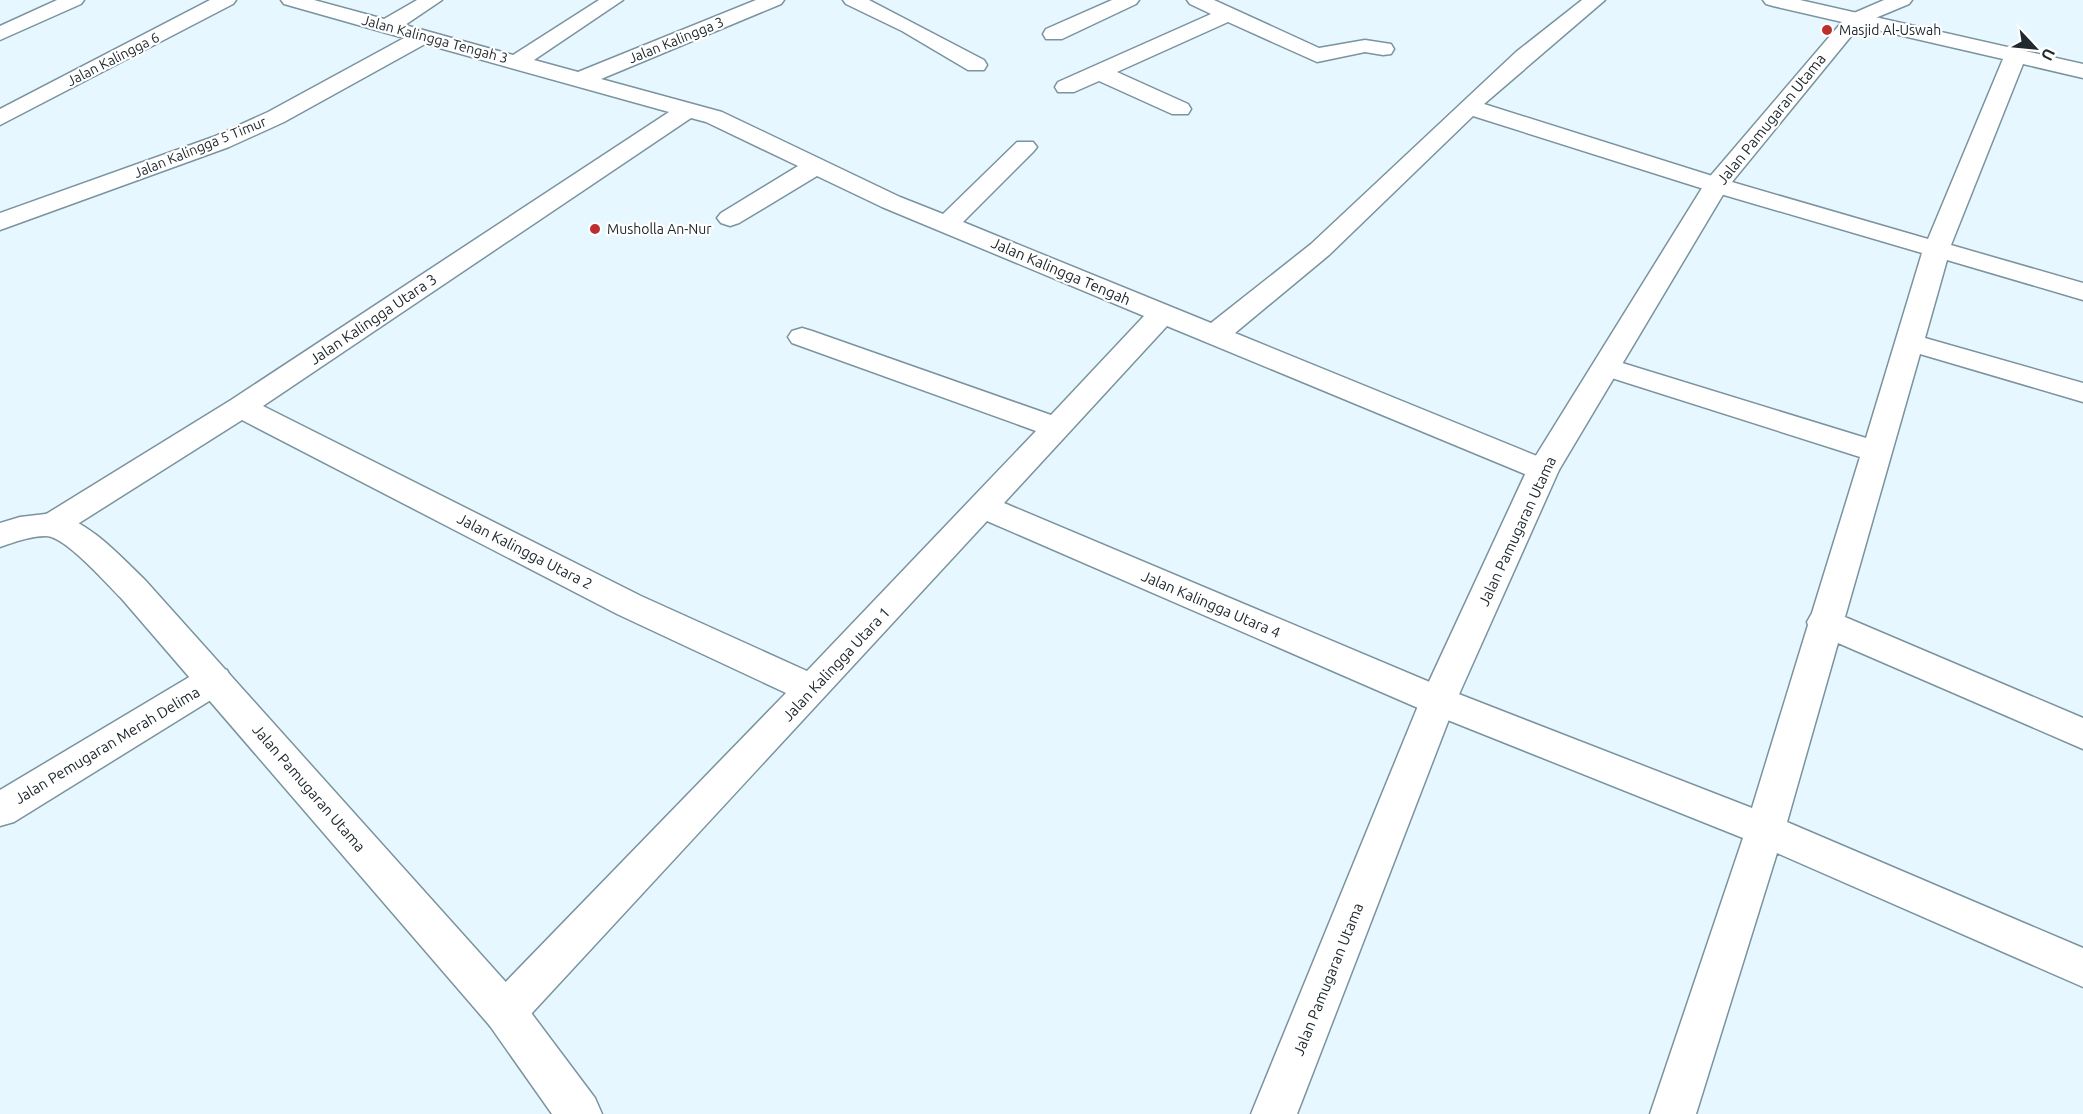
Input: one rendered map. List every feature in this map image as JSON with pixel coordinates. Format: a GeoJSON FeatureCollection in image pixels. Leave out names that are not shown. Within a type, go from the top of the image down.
{"type":"FeatureCollection","features":[{"type":"Feature","properties":{"kind":"street"},"geometry":{"type":"LineString","coordinates":[[0,34],[74,0]]}},
{"type":"Feature","properties":{"kind":"street","name":"Jalan Kalingga 6"},"geometry":{"type":"LineString","coordinates":[[0,118],[226,0]]}},
{"type":"Feature","properties":{"kind":"street","name":"Jalan Kalingga Tengah 3"},"geometry":{"type":"LineString","coordinates":[[291,0],[579,80]]}},
{"type":"Feature","properties":{"kind":"street"},"geometry":{"type":"LineString","coordinates":[[387,26],[432,0]]}},
{"type":"Feature","properties":{"kind":"street"},"geometry":{"type":"LineString","coordinates":[[517,62],[613,0]]}},
{"type":"Feature","properties":{"kind":"street","name":"Jalan Kalingga 3"},"geometry":{"type":"LineString","coordinates":[[579,80],[774,0]]}},
{"type":"Feature","properties":{"kind":"street"},"geometry":{"type":"LineString","coordinates":[[853,0],[909,27],[976,65]]}},
{"type":"Feature","properties":{"kind":"street"},"geometry":{"type":"LineString","coordinates":[[1054,34],[1129,0]]}},
{"type":"Feature","properties":{"kind":"street"},"geometry":{"type":"LineString","coordinates":[[1197,0],[1317,55],[1365,46],[1383,49]]}},
{"type":"Feature","properties":{"kind":"street"},"geometry":{"type":"LineString","coordinates":[[1215,334],[1246,313],[1358,215],[1483,92],[1595,0]]}},
{"type":"Feature","properties":{"kind":"street"},"geometry":{"type":"LineString","coordinates":[[1773,0],[2083,71]]}},
{"type":"Feature","properties":{"kind":"street","name":"Jalan Pamugaran Utama"},"geometry":{"type":"LineString","coordinates":[[1274,1114],[1438,701],[1543,470],[1716,185],[1792,91],[1854,20],[1902,0]]}},
{"type":"Feature","properties":{"kind":"street"},"geometry":{"type":"LineString","coordinates":[[1066,87],[1228,14]]}},
{"type":"Feature","properties":{"kind":"street","name":"Jalan Kalingga 5 Timur"},"geometry":{"type":"LineString","coordinates":[[0,222],[221,142],[276,117],[423,36]]}},
{"type":"Feature","properties":{"kind":"street"},"geometry":{"type":"LineString","coordinates":[[1673,1114],[1765,830],[1824,622],[1878,452],[1937,248],[2016,54]]}},
{"type":"Feature","properties":{"kind":"street"},"geometry":{"type":"LineString","coordinates":[[1098,72],[1180,109]]}},
{"type":"Feature","properties":{"kind":"street","name":"Jalan Kalingga Tengah"},"geometry":{"type":"LineString","coordinates":[[579,80],[688,109],[733,124],[814,167],[891,202],[1543,470]]}},
{"type":"Feature","properties":{"kind":"street"},"geometry":{"type":"LineString","coordinates":[[1469,107],[1716,185],[2083,292]]}},
{"type":"Feature","properties":{"kind":"street","name":"Jalan Kalingga Utara 3"},"geometry":{"type":"LineString","coordinates":[[54,524],[241,407],[688,109]]}},
{"type":"Feature","properties":{"kind":"street"},"geometry":{"type":"LineString","coordinates":[[947,224],[1025,147]]}},
{"type":"Feature","properties":{"kind":"street"},"geometry":{"type":"LineString","coordinates":[[730,218],[814,167]]}},
{"type":"Feature","properties":{"kind":"street","name":"Jalan Kalingga Utara 1"},"geometry":{"type":"LineString","coordinates":[[505,1012],[984,507],[1055,427],[1162,314]]}},
{"type":"Feature","properties":{"kind":"street"},"geometry":{"type":"LineString","coordinates":[[802,337],[1055,427]]}},
{"type":"Feature","properties":{"kind":"street"},"geometry":{"type":"LineString","coordinates":[[1909,342],[2083,393]]}},
{"type":"Feature","properties":{"kind":"street"},"geometry":{"type":"LineString","coordinates":[[1606,367],[1878,452]]}},
{"type":"Feature","properties":{"kind":"street","name":"Jalan Kalingga Utara 2"},"geometry":{"type":"LineString","coordinates":[[241,407],[629,605],[812,689]]}},
{"type":"Feature","properties":{"kind":"street","name":"Jalan Kalingga Utara 4"},"geometry":{"type":"LineString","coordinates":[[984,507],[1438,701],[1765,830],[2083,968]]}},
{"type":"Feature","properties":{"kind":"street"},"geometry":{"type":"LineString","coordinates":[[0,536],[20,528],[54,524]]}},
{"type":"Feature","properties":{"kind":"street","name":"Jalan Pamugaran Utama"},"geometry":{"type":"LineString","coordinates":[[54,524],[70,532],[93,549],[133,588],[505,1012],[579,1114]]}},
{"type":"Feature","properties":{"kind":"street"},"geometry":{"type":"LineString","coordinates":[[1824,622],[2083,734]]}},
{"type":"Feature","properties":{"kind":"street","name":"Jalan Pemugaran Merah Delima"},"geometry":{"type":"LineString","coordinates":[[0,810],[214,680]]}},
{"type":"Feature","properties":{"kind":"place","name":"Masjid Al-Uswah"},"geometry":{"type":"Point","coordinates":[1827,30]}},
{"type":"Feature","properties":{"kind":"place","name":"Musholla An-Nur"},"geometry":{"type":"Point","coordinates":[595,229]}}]}
